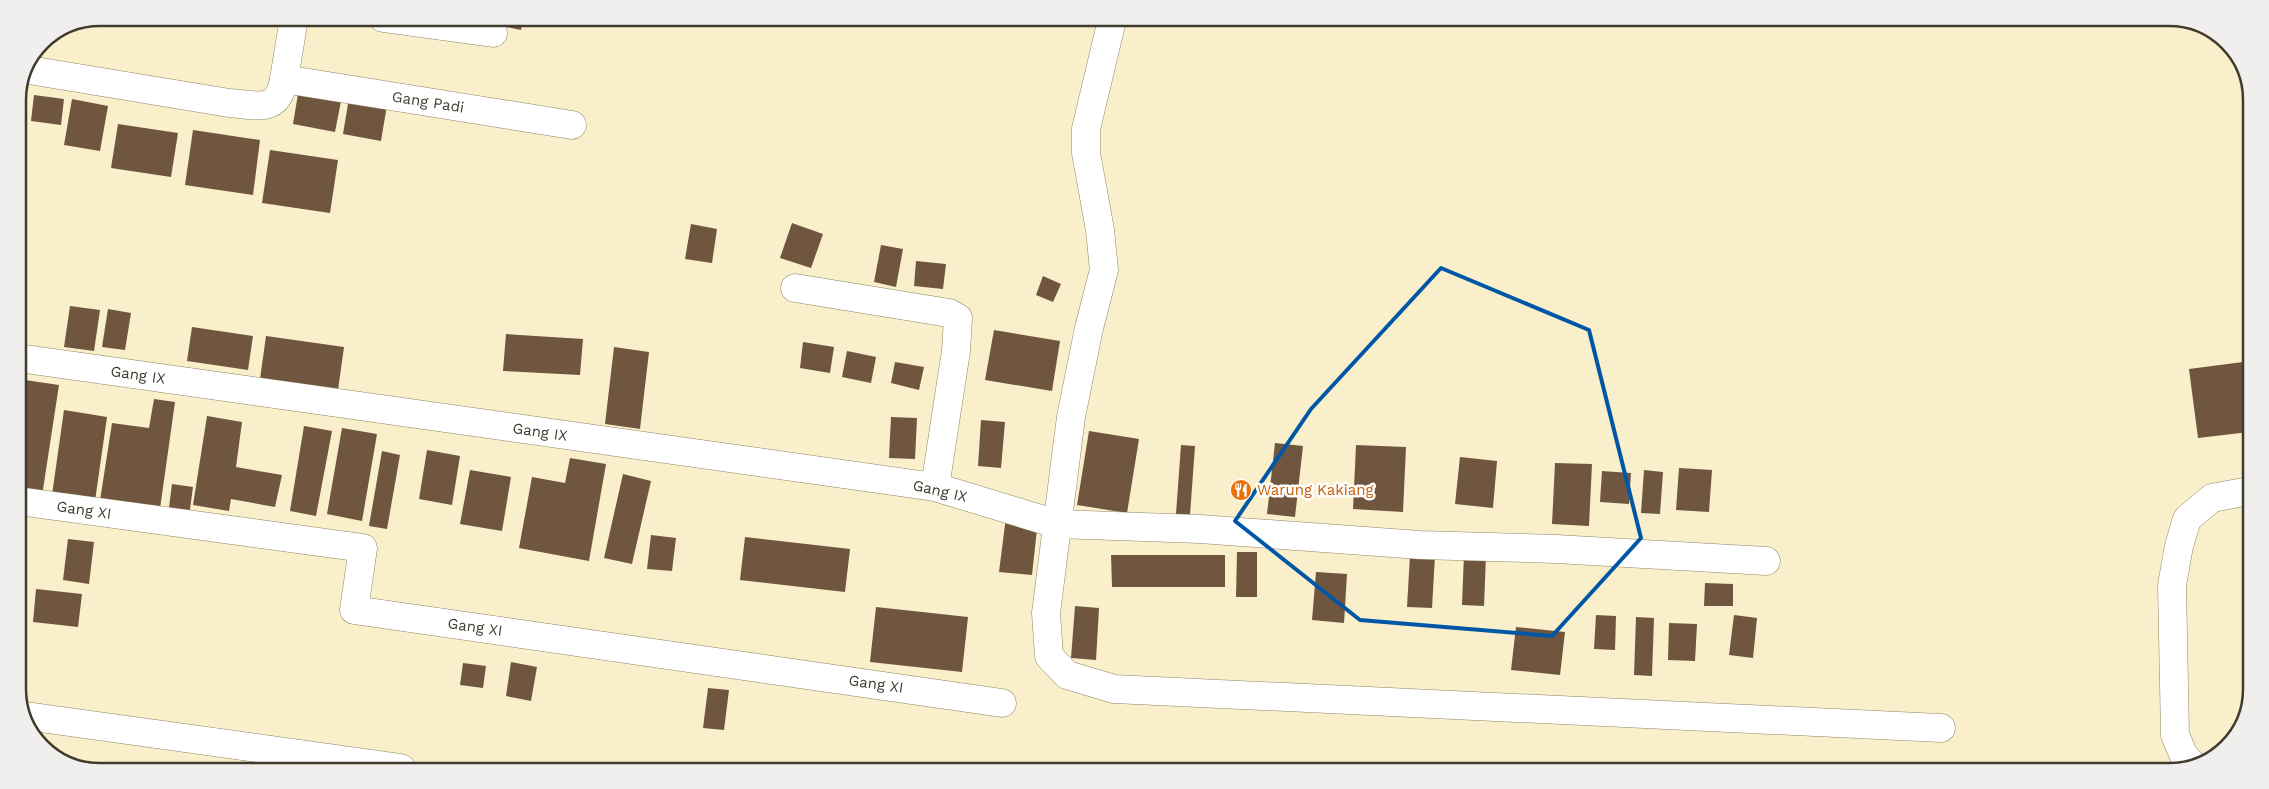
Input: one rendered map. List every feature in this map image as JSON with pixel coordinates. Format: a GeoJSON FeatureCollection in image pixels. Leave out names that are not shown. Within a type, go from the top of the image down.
{"type":"FeatureCollection","features":[{"type":"Feature","properties":{"kind":"street"},"geometry":{"type":"LineString","coordinates":[[33,71],[229,103],[271,104],[282,94],[293,26]]}},
{"type":"Feature","properties":{"kind":"street"},"geometry":{"type":"LineString","coordinates":[[442,26],[493,33]]}},
{"type":"Feature","properties":{"kind":"street"},"geometry":{"type":"LineString","coordinates":[[1111,26],[1086,129],[1086,153],[1100,230],[1104,270],[1088,328],[1071,417],[1046,613],[1050,656],[1067,675],[1114,689],[1941,728]]}},
{"type":"Feature","properties":{"kind":"street","name":"Gang Padi"},"geometry":{"type":"LineString","coordinates":[[284,79],[572,125]]}},
{"type":"Feature","properties":{"kind":"street"},"geometry":{"type":"LineString","coordinates":[[795,288],[949,312],[958,318],[956,351],[935,487]]}},
{"type":"Feature","properties":{"kind":"street","name":"Gang IX"},"geometry":{"type":"LineString","coordinates":[[26,359],[935,487],[1057,524],[1200,529],[1420,545],[1556,549],[1766,562]]}},
{"type":"Feature","properties":{"kind":"street"},"geometry":{"type":"LineString","coordinates":[[2188,760],[2184,756],[2175,735],[2172,585],[2179,546],[2188,519],[2212,498],[2243,492]]}},
{"type":"Feature","properties":{"kind":"street","name":"Gang XI"},"geometry":{"type":"LineString","coordinates":[[26,502],[363,548],[354,610],[1002,702]]}},
{"type":"Feature","properties":{"kind":"street"},"geometry":{"type":"LineString","coordinates":[[32,717],[365,763]]}},
{"type":"Feature","properties":{"kind":"highlighted area"},"geometry":{"type":"Polygon","coordinates":[[[1441,268],[1589,330],[1641,538],[1552,636],[1360,620],[1235,521],[1311,409],[1441,268]]]}},
{"type":"Feature","properties":{"kind":"building"},"geometry":{"type":"Polygon","coordinates":[[[502,26],[522,26],[521,30],[502,26]]]}},
{"type":"Feature","properties":{"kind":"building"},"geometry":{"type":"Polygon","coordinates":[[[299,88],[342,96],[335,132],[293,124],[299,88]]]}},
{"type":"Feature","properties":{"kind":"building"},"geometry":{"type":"Polygon","coordinates":[[[350,92],[388,99],[381,141],[343,134],[350,92]]]}},
{"type":"Feature","properties":{"kind":"building"},"geometry":{"type":"Polygon","coordinates":[[[34,95],[64,99],[61,125],[31,121],[34,95]]]}},
{"type":"Feature","properties":{"kind":"building"},"geometry":{"type":"Polygon","coordinates":[[[72,99],[108,106],[100,151],[64,145],[72,99]]]}},
{"type":"Feature","properties":{"kind":"building"},"geometry":{"type":"Polygon","coordinates":[[[118,124],[178,133],[171,177],[111,168],[118,124]]]}},
{"type":"Feature","properties":{"kind":"building"},"geometry":{"type":"Polygon","coordinates":[[[193,130],[260,140],[253,195],[185,185],[193,130]]]}},
{"type":"Feature","properties":{"kind":"building"},"geometry":{"type":"Polygon","coordinates":[[[270,150],[338,160],[330,213],[262,203],[270,150]]]}},
{"type":"Feature","properties":{"kind":"building"},"geometry":{"type":"Polygon","coordinates":[[[792,223],[823,234],[811,268],[780,258],[792,223]]]}},
{"type":"Feature","properties":{"kind":"building"},"geometry":{"type":"Polygon","coordinates":[[[691,224],[717,229],[712,263],[685,259],[691,224]]]}},
{"type":"Feature","properties":{"kind":"building"},"geometry":{"type":"Polygon","coordinates":[[[881,245],[903,249],[896,287],[874,282],[881,245]]]}},
{"type":"Feature","properties":{"kind":"building"},"geometry":{"type":"Polygon","coordinates":[[[916,261],[946,264],[943,289],[914,286],[916,261]]]}},
{"type":"Feature","properties":{"kind":"building"},"geometry":{"type":"Polygon","coordinates":[[[1043,276],[1061,284],[1053,302],[1036,295],[1043,276]]]}},
{"type":"Feature","properties":{"kind":"building"},"geometry":{"type":"Polygon","coordinates":[[[70,306],[100,310],[94,351],[64,347],[70,306]]]}},
{"type":"Feature","properties":{"kind":"building"},"geometry":{"type":"Polygon","coordinates":[[[108,309],[131,313],[125,350],[102,347],[108,309]]]}},
{"type":"Feature","properties":{"kind":"building"},"geometry":{"type":"Polygon","coordinates":[[[192,327],[253,336],[248,370],[187,361],[192,327]]]}},
{"type":"Feature","properties":{"kind":"building"},"geometry":{"type":"Polygon","coordinates":[[[994,330],[1060,341],[1052,391],[985,380],[994,330]]]}},
{"type":"Feature","properties":{"kind":"building"},"geometry":{"type":"Polygon","coordinates":[[[506,334],[583,339],[580,375],[503,371],[506,334]]]}},
{"type":"Feature","properties":{"kind":"building"},"geometry":{"type":"Polygon","coordinates":[[[266,336],[344,347],[338,390],[260,379],[266,336]]]}},
{"type":"Feature","properties":{"kind":"building"},"geometry":{"type":"Polygon","coordinates":[[[803,342],[834,347],[830,373],[800,368],[803,342]]]}},
{"type":"Feature","properties":{"kind":"building"},"geometry":{"type":"Polygon","coordinates":[[[614,347],[649,352],[640,429],[605,424],[614,347]]]}},
{"type":"Feature","properties":{"kind":"building"},"geometry":{"type":"Polygon","coordinates":[[[847,351],[876,357],[871,383],[842,377],[847,351]]]}},
{"type":"Feature","properties":{"kind":"building"},"geometry":{"type":"Polygon","coordinates":[[[895,362],[924,367],[919,390],[891,383],[895,362]]]}},
{"type":"Feature","properties":{"kind":"building"},"geometry":{"type":"Polygon","coordinates":[[[2243,362],[2243,433],[2198,438],[2189,369],[2243,362]]]}},
{"type":"Feature","properties":{"kind":"building"},"geometry":{"type":"Polygon","coordinates":[[[26,380],[59,385],[42,496],[26,494],[26,380]]]}},
{"type":"Feature","properties":{"kind":"building"},"geometry":{"type":"Polygon","coordinates":[[[154,399],[175,402],[159,516],[99,507],[112,423],[149,428],[154,399]]]}},
{"type":"Feature","properties":{"kind":"building"},"geometry":{"type":"Polygon","coordinates":[[[64,410],[107,417],[95,501],[52,495],[64,410]]]}},
{"type":"Feature","properties":{"kind":"building"},"geometry":{"type":"Polygon","coordinates":[[[207,416],[242,422],[236,467],[282,475],[275,507],[231,499],[229,511],[193,505],[207,416]]]}},
{"type":"Feature","properties":{"kind":"building"},"geometry":{"type":"Polygon","coordinates":[[[891,417],[917,418],[915,459],[889,458],[891,417]]]}},
{"type":"Feature","properties":{"kind":"building"},"geometry":{"type":"Polygon","coordinates":[[[981,420],[1005,422],[1001,468],[978,466],[981,420]]]}},
{"type":"Feature","properties":{"kind":"building"},"geometry":{"type":"Polygon","coordinates":[[[304,426],[332,431],[316,516],[290,511],[304,426]]]}},
{"type":"Feature","properties":{"kind":"building"},"geometry":{"type":"Polygon","coordinates":[[[342,428],[377,434],[362,521],[327,514],[342,428]]]}},
{"type":"Feature","properties":{"kind":"building"},"geometry":{"type":"Polygon","coordinates":[[[1089,431],[1139,439],[1127,513],[1077,505],[1089,431]]]}},
{"type":"Feature","properties":{"kind":"building"},"geometry":{"type":"Polygon","coordinates":[[[1275,443],[1303,446],[1295,517],[1267,514],[1275,443]]]}},
{"type":"Feature","properties":{"kind":"building"},"geometry":{"type":"Polygon","coordinates":[[[1181,445],[1195,446],[1190,515],[1176,514],[1181,445]]]}},
{"type":"Feature","properties":{"kind":"building"},"geometry":{"type":"Polygon","coordinates":[[[1356,445],[1406,447],[1403,512],[1353,509],[1356,445]]]}},
{"type":"Feature","properties":{"kind":"building"},"geometry":{"type":"Polygon","coordinates":[[[427,450],[460,456],[452,505],[419,499],[427,450]]]}},
{"type":"Feature","properties":{"kind":"building"},"geometry":{"type":"Polygon","coordinates":[[[382,451],[400,455],[387,529],[369,526],[382,451]]]}},
{"type":"Feature","properties":{"kind":"building"},"geometry":{"type":"Polygon","coordinates":[[[1460,457],[1497,461],[1493,508],[1455,504],[1460,457]]]}},
{"type":"Feature","properties":{"kind":"building"},"geometry":{"type":"Polygon","coordinates":[[[570,458],[606,464],[589,561],[519,548],[532,477],[565,483],[570,458]]]}},
{"type":"Feature","properties":{"kind":"building"},"geometry":{"type":"Polygon","coordinates":[[[1555,463],[1592,464],[1589,526],[1552,524],[1555,463]]]}},
{"type":"Feature","properties":{"kind":"building"},"geometry":{"type":"Polygon","coordinates":[[[1679,468],[1712,470],[1709,512],[1676,510],[1679,468]]]}},
{"type":"Feature","properties":{"kind":"building"},"geometry":{"type":"Polygon","coordinates":[[[470,470],[511,477],[502,531],[460,524],[470,470]]]}},
{"type":"Feature","properties":{"kind":"building"},"geometry":{"type":"Polygon","coordinates":[[[1644,470],[1663,472],[1660,514],[1641,513],[1644,470]]]}},
{"type":"Feature","properties":{"kind":"building"},"geometry":{"type":"Polygon","coordinates":[[[1602,471],[1631,473],[1629,504],[1600,502],[1602,471]]]}},
{"type":"Feature","properties":{"kind":"building"},"geometry":{"type":"Polygon","coordinates":[[[623,474],[651,481],[632,564],[604,558],[623,474]]]}},
{"type":"Feature","properties":{"kind":"building"},"geometry":{"type":"Polygon","coordinates":[[[172,484],[193,487],[189,517],[168,515],[172,484]]]}},
{"type":"Feature","properties":{"kind":"building"},"geometry":{"type":"Polygon","coordinates":[[[1006,517],[1038,520],[1032,575],[999,572],[1006,517]]]}},
{"type":"Feature","properties":{"kind":"building"},"geometry":{"type":"Polygon","coordinates":[[[651,535],[676,538],[672,571],[647,569],[651,535]]]}},
{"type":"Feature","properties":{"kind":"building"},"geometry":{"type":"Polygon","coordinates":[[[745,537],[850,549],[845,592],[740,580],[745,537]]]}},
{"type":"Feature","properties":{"kind":"building"},"geometry":{"type":"Polygon","coordinates":[[[68,539],[94,542],[89,584],[63,580],[68,539]]]}},
{"type":"Feature","properties":{"kind":"building"},"geometry":{"type":"Polygon","coordinates":[[[1237,552],[1257,552],[1257,597],[1236,597],[1237,552]]]}},
{"type":"Feature","properties":{"kind":"building"},"geometry":{"type":"Polygon","coordinates":[[[1464,554],[1486,555],[1484,606],[1462,605],[1464,554]]]}},
{"type":"Feature","properties":{"kind":"building"},"geometry":{"type":"Polygon","coordinates":[[[1111,555],[1225,555],[1225,587],[1112,587],[1111,555]]]}},
{"type":"Feature","properties":{"kind":"building"},"geometry":{"type":"Polygon","coordinates":[[[1410,555],[1435,556],[1432,608],[1407,607],[1410,555]]]}},
{"type":"Feature","properties":{"kind":"building"},"geometry":{"type":"Polygon","coordinates":[[[1316,572],[1347,574],[1344,623],[1312,620],[1316,572]]]}},
{"type":"Feature","properties":{"kind":"building"},"geometry":{"type":"Polygon","coordinates":[[[1705,583],[1733,584],[1733,606],[1704,606],[1705,583]]]}},
{"type":"Feature","properties":{"kind":"building"},"geometry":{"type":"Polygon","coordinates":[[[36,589],[82,594],[78,627],[33,622],[36,589]]]}},
{"type":"Feature","properties":{"kind":"building"},"geometry":{"type":"Polygon","coordinates":[[[1075,606],[1099,608],[1096,660],[1071,658],[1075,606]]]}},
{"type":"Feature","properties":{"kind":"building"},"geometry":{"type":"Polygon","coordinates":[[[876,607],[968,617],[962,672],[870,662],[876,607]]]}},
{"type":"Feature","properties":{"kind":"building"},"geometry":{"type":"Polygon","coordinates":[[[1596,615],[1616,616],[1615,650],[1594,649],[1596,615]]]}},
{"type":"Feature","properties":{"kind":"building"},"geometry":{"type":"Polygon","coordinates":[[[1734,615],[1757,618],[1753,658],[1729,655],[1734,615]]]}},
{"type":"Feature","properties":{"kind":"building"},"geometry":{"type":"Polygon","coordinates":[[[1636,617],[1654,618],[1652,676],[1634,675],[1636,617]]]}},
{"type":"Feature","properties":{"kind":"building"},"geometry":{"type":"Polygon","coordinates":[[[1669,623],[1697,624],[1695,661],[1668,660],[1669,623]]]}},
{"type":"Feature","properties":{"kind":"building"},"geometry":{"type":"Polygon","coordinates":[[[1516,627],[1565,632],[1560,675],[1511,670],[1516,627]]]}},
{"type":"Feature","properties":{"kind":"building"},"geometry":{"type":"Polygon","coordinates":[[[511,662],[537,667],[531,701],[506,696],[511,662]]]}},
{"type":"Feature","properties":{"kind":"building"},"geometry":{"type":"Polygon","coordinates":[[[463,663],[486,666],[483,688],[460,685],[463,663]]]}},
{"type":"Feature","properties":{"kind":"building"},"geometry":{"type":"Polygon","coordinates":[[[708,688],[729,690],[724,730],[703,728],[708,688]]]}},
{"type":"Feature","properties":{"kind":"place","name":"Warung Kakiang"},"geometry":{"type":"Point","coordinates":[1241,490]}}]}
